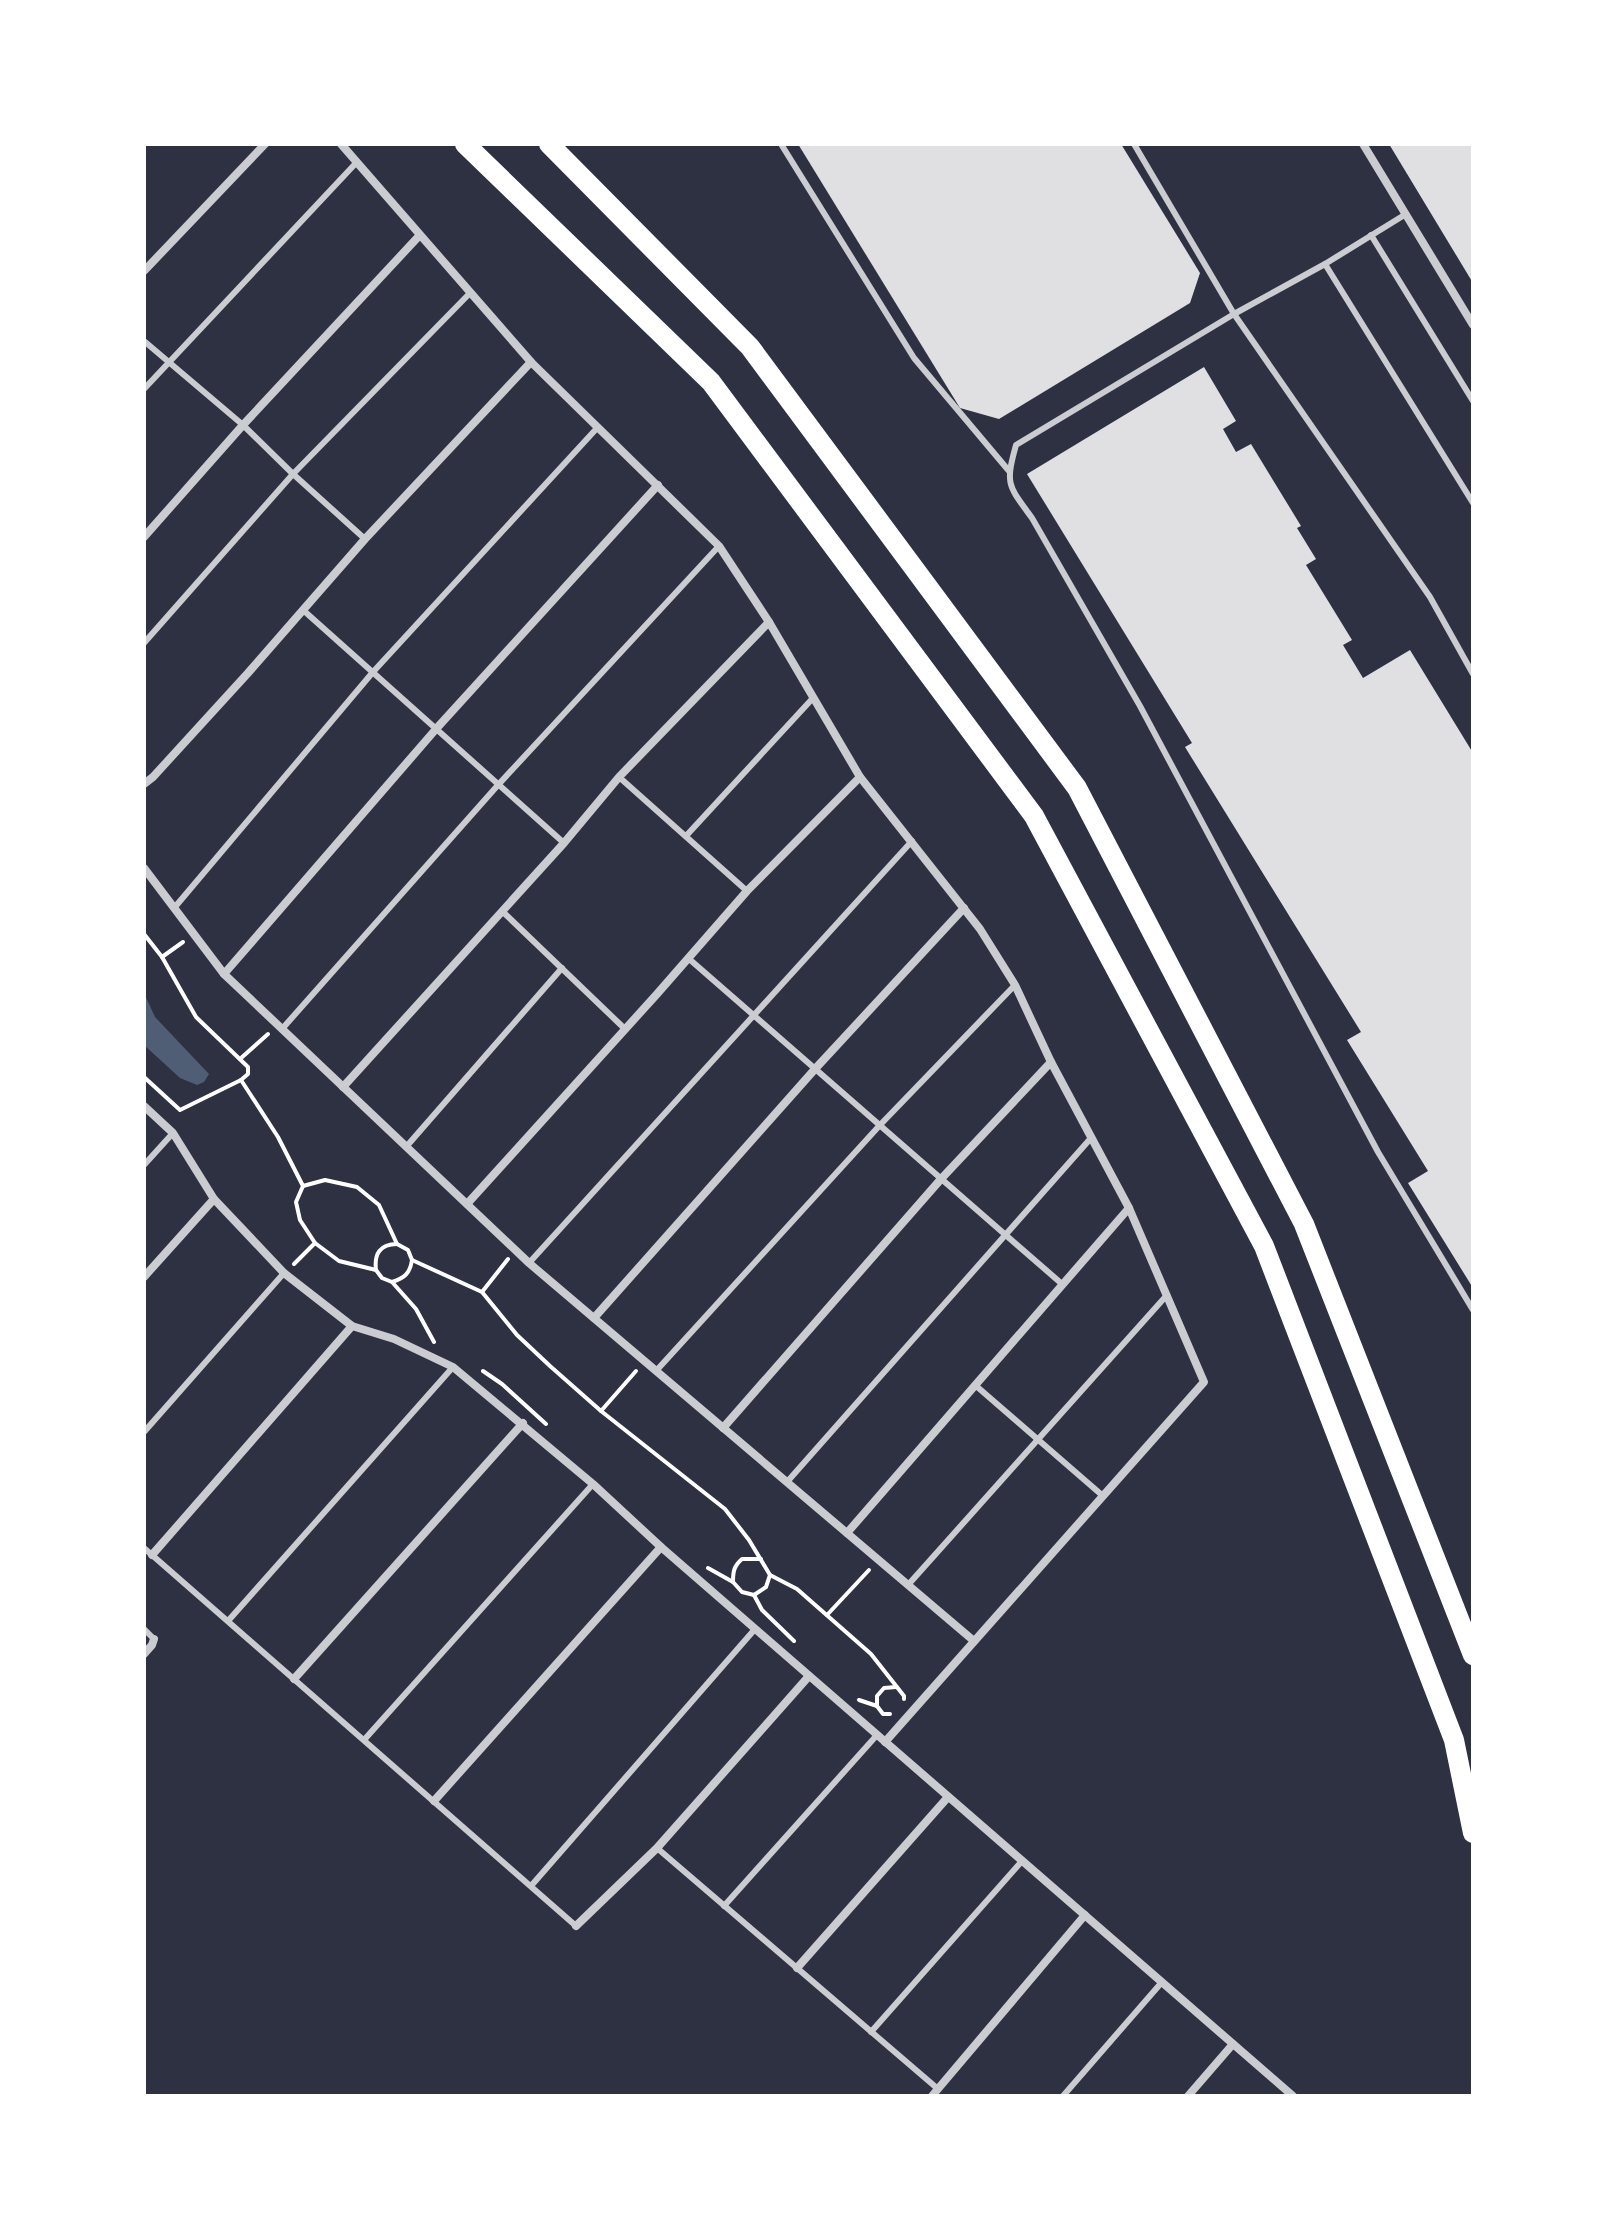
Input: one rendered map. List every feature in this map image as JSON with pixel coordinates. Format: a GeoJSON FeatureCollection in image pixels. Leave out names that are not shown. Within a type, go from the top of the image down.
{"type":"FeatureCollection","features":[{"type":"Feature","properties":{"kind":"highway"},"geometry":{"type":"LineString","coordinates":[[465,144],[711,382],[1034,816],[1264,1246],[1454,1740],[1473,1833]]}},
{"type":"Feature","properties":{"kind":"highway"},"geometry":{"type":"LineString","coordinates":[[549,144],[750,347],[1077,788],[1304,1224],[1473,1655]]}},
{"type":"Feature","properties":{"kind":"street"},"geometry":{"type":"LineString","coordinates":[[144,271],[265,144]]}},
{"type":"Feature","properties":{"kind":"street"},"geometry":{"type":"LineString","coordinates":[[341,144],[531,362],[719,546],[769,622],[860,777],[980,929],[1015,985],[1051,1062],[1129,1208],[1204,1382],[974,1641],[881,1738]]}},
{"type":"Feature","properties":{"kind":"street"},"geometry":{"type":"LineString","coordinates":[[1363,144],[1473,325]]}},
{"type":"Feature","properties":{"kind":"street"},"geometry":{"type":"LineString","coordinates":[[144,537],[243,425],[419,236]]}},
{"type":"Feature","properties":{"kind":"street"},"geometry":{"type":"LineString","coordinates":[[144,784],[248,673],[365,539],[531,362]]}},
{"type":"Feature","properties":{"kind":"street"},"geometry":{"type":"LineString","coordinates":[[224,974],[436,729],[658,485]]}},
{"type":"Feature","properties":{"kind":"street"},"geometry":{"type":"LineString","coordinates":[[343,1087],[564,843],[619,777],[769,622]]}},
{"type":"Feature","properties":{"kind":"street"},"geometry":{"type":"LineString","coordinates":[[467,1204],[747,891],[860,777]]}},
{"type":"Feature","properties":{"kind":"street"},"geometry":{"type":"LineString","coordinates":[[144,868],[224,974],[529,1263],[974,1641]]}},
{"type":"Feature","properties":{"kind":"street"},"geometry":{"type":"LineString","coordinates":[[594,1318],[815,1069],[964,908]]}},
{"type":"Feature","properties":{"kind":"street"},"geometry":{"type":"LineString","coordinates":[[723,1428],[941,1179],[1051,1062]]}},
{"type":"Feature","properties":{"kind":"street"},"geometry":{"type":"LineString","coordinates":[[144,1106],[173,1133],[214,1199],[284,1273],[352,1326],[394,1339],[453,1367],[523,1423],[661,1547],[1293,2096]]}},
{"type":"Feature","properties":{"kind":"street"},"geometry":{"type":"LineString","coordinates":[[144,1277],[214,1199]]}},
{"type":"Feature","properties":{"kind":"street"},"geometry":{"type":"LineString","coordinates":[[847,1533],[1129,1208]]}},
{"type":"Feature","properties":{"kind":"street"},"geometry":{"type":"LineString","coordinates":[[148,1552],[352,1326]]}},
{"type":"Feature","properties":{"kind":"street"},"geometry":{"type":"LineString","coordinates":[[294,1679],[523,1423]]}},
{"type":"Feature","properties":{"kind":"street"},"geometry":{"type":"LineString","coordinates":[[434,1801],[661,1547]]}},
{"type":"Feature","properties":{"kind":"street"},"geometry":{"type":"LineString","coordinates":[[144,1654],[154,1639]]}},
{"type":"Feature","properties":{"kind":"street"},"geometry":{"type":"LineString","coordinates":[[576,1926],[657,1848],[809,1676]]}},
{"type":"Feature","properties":{"kind":"street"},"geometry":{"type":"LineString","coordinates":[[797,1968],[948,1797]]}},
{"type":"Feature","properties":{"kind":"street"},"geometry":{"type":"LineString","coordinates":[[935,2093],[1085,1915]]}},
{"type":"Feature","properties":{"kind":"street"},"geometry":{"type":"LineString","coordinates":[[1188,2096],[1233,2044]]}},
{"type":"Feature","properties":{"kind":"lane"},"geometry":{"type":"LineString","coordinates":[[781,144],[914,358],[1009,471]]}},
{"type":"Feature","properties":{"kind":"lane"},"geometry":{"type":"LineString","coordinates":[[1134,144],[1234,314],[1430,597],[1473,674]]}},
{"type":"Feature","properties":{"kind":"lane"},"geometry":{"type":"LineString","coordinates":[[144,389],[356,163]]}},
{"type":"Feature","properties":{"kind":"lane"},"geometry":{"type":"LineString","coordinates":[[1406,214],[1016,445],[1009,471],[1011,490],[1032,518],[1140,706],[1378,1152],[1473,1310]]}},
{"type":"Feature","properties":{"kind":"lane"},"geometry":{"type":"LineString","coordinates":[[1371,235],[1473,401]]}},
{"type":"Feature","properties":{"kind":"lane"},"geometry":{"type":"LineString","coordinates":[[1325,264],[1473,503]]}},
{"type":"Feature","properties":{"kind":"lane"},"geometry":{"type":"LineString","coordinates":[[144,643],[293,474],[470,293]]}},
{"type":"Feature","properties":{"kind":"lane"},"geometry":{"type":"LineString","coordinates":[[144,341],[243,425],[365,539]]}},
{"type":"Feature","properties":{"kind":"lane"},"geometry":{"type":"LineString","coordinates":[[175,907],[373,672],[598,427]]}},
{"type":"Feature","properties":{"kind":"lane"},"geometry":{"type":"LineString","coordinates":[[280,1027],[719,546]]}},
{"type":"Feature","properties":{"kind":"lane"},"geometry":{"type":"LineString","coordinates":[[303,610],[564,843]]}},
{"type":"Feature","properties":{"kind":"lane"},"geometry":{"type":"LineString","coordinates":[[686,836],[813,698]]}},
{"type":"Feature","properties":{"kind":"lane"},"geometry":{"type":"LineString","coordinates":[[619,777],[747,891]]}},
{"type":"Feature","properties":{"kind":"lane"},"geometry":{"type":"LineString","coordinates":[[529,1263],[912,841]]}},
{"type":"Feature","properties":{"kind":"lane"},"geometry":{"type":"LineString","coordinates":[[502,911],[625,1029]]}},
{"type":"Feature","properties":{"kind":"lane"},"geometry":{"type":"LineString","coordinates":[[688,958],[1062,1284]]}},
{"type":"Feature","properties":{"kind":"lane"},"geometry":{"type":"LineString","coordinates":[[406,1147],[562,968]]}},
{"type":"Feature","properties":{"kind":"lane"},"geometry":{"type":"LineString","coordinates":[[656,1371],[880,1125],[1015,985]]}},
{"type":"Feature","properties":{"kind":"lane"},"geometry":{"type":"LineString","coordinates":[[144,1165],[173,1133]]}},
{"type":"Feature","properties":{"kind":"lane"},"geometry":{"type":"LineString","coordinates":[[787,1482],[1091,1138]]}},
{"type":"Feature","properties":{"kind":"lane"},"geometry":{"type":"LineString","coordinates":[[144,1432],[284,1273]]}},
{"type":"Feature","properties":{"kind":"lane"},"geometry":{"type":"LineString","coordinates":[[908,1585],[1167,1295]]}},
{"type":"Feature","properties":{"kind":"lane"},"geometry":{"type":"LineString","coordinates":[[228,1621],[453,1367]]}},
{"type":"Feature","properties":{"kind":"lane"},"geometry":{"type":"LineString","coordinates":[[975,1385],[1103,1496]]}},
{"type":"Feature","properties":{"kind":"lane"},"geometry":{"type":"LineString","coordinates":[[364,1740],[593,1484]]}},
{"type":"Feature","properties":{"kind":"lane"},"geometry":{"type":"LineString","coordinates":[[148,1552],[576,1926]]}},
{"type":"Feature","properties":{"kind":"lane"},"geometry":{"type":"LineString","coordinates":[[144,1629],[154,1639]]}},
{"type":"Feature","properties":{"kind":"lane"},"geometry":{"type":"LineString","coordinates":[[531,1886],[755,1629]]}},
{"type":"Feature","properties":{"kind":"lane"},"geometry":{"type":"LineString","coordinates":[[724,1906],[881,1738]]}},
{"type":"Feature","properties":{"kind":"lane"},"geometry":{"type":"LineString","coordinates":[[657,1848],[871,2032],[935,2093]]}},
{"type":"Feature","properties":{"kind":"lane"},"geometry":{"type":"LineString","coordinates":[[871,2032],[1022,1861]]}},
{"type":"Feature","properties":{"kind":"lane"},"geometry":{"type":"LineString","coordinates":[[1063,2096],[1162,1982]]}},
{"type":"Feature","properties":{"kind":"path"},"geometry":{"type":"LineString","coordinates":[[144,934],[162,957],[196,1017],[248,1067],[248,1074],[241,1080],[180,1110],[144,1077]]}},
{"type":"Feature","properties":{"kind":"path"},"geometry":{"type":"LineString","coordinates":[[162,957],[194,934]]}},
{"type":"Feature","properties":{"kind":"path"},"geometry":{"type":"LineString","coordinates":[[240,1059],[280,1027]]}},
{"type":"Feature","properties":{"kind":"path"},"geometry":{"type":"LineString","coordinates":[[241,1080],[278,1137],[303,1186]]}},
{"type":"Feature","properties":{"kind":"path"},"geometry":{"type":"LineString","coordinates":[[303,1186],[325,1180],[357,1187],[379,1205],[397,1244]]}},
{"type":"Feature","properties":{"kind":"path"},"geometry":{"type":"LineString","coordinates":[[303,1186],[296,1202],[300,1220],[315,1243],[339,1261],[376,1270]]}},
{"type":"Feature","properties":{"kind":"path"},"geometry":{"type":"LineString","coordinates":[[284,1273],[315,1243]]}},
{"type":"Feature","properties":{"kind":"path"},"geometry":{"type":"LineString","coordinates":[[392,1282],[408,1274],[412,1260],[408,1250],[397,1244],[380,1249],[376,1256],[376,1270],[382,1278],[392,1282],[416,1309],[432,1340],[444,1349]]}},
{"type":"Feature","properties":{"kind":"path"},"geometry":{"type":"LineString","coordinates":[[482,1292],[516,1250]]}},
{"type":"Feature","properties":{"kind":"path"},"geometry":{"type":"LineString","coordinates":[[412,1260],[482,1292],[517,1335],[601,1411],[725,1509],[770,1575],[797,1589],[871,1654],[904,1696],[904,1707]]}},
{"type":"Feature","properties":{"kind":"path"},"geometry":{"type":"LineString","coordinates":[[601,1411],[644,1361]]}},
{"type":"Feature","properties":{"kind":"path"},"geometry":{"type":"LineString","coordinates":[[481,1370],[502,1384],[547,1425]]}},
{"type":"Feature","properties":{"kind":"path"},"geometry":{"type":"LineString","coordinates":[[733,1582],[733,1572],[742,1559],[761,1559]]}},
{"type":"Feature","properties":{"kind":"path"},"geometry":{"type":"LineString","coordinates":[[827,1615],[879,1560]]}},
{"type":"Feature","properties":{"kind":"path"},"geometry":{"type":"LineString","coordinates":[[707,1567],[733,1582],[742,1592],[754,1595],[766,1587],[770,1575]]}},
{"type":"Feature","properties":{"kind":"path"},"geometry":{"type":"LineString","coordinates":[[896,1687],[884,1688],[877,1696],[877,1706],[883,1714],[896,1715]]}},
{"type":"Feature","properties":{"kind":"water"},"geometry":{"type":"Polygon","coordinates":[[[144,993],[155,1017],[209,1074],[204,1082],[197,1085],[180,1078],[144,1045],[144,993]]]}},
{"type":"Feature","properties":{"kind":"building"},"geometry":{"type":"Polygon","coordinates":[[[798,144],[1121,144],[1200,273],[1190,303],[999,419],[960,408],[798,144]]]}},
{"type":"Feature","properties":{"kind":"building"},"geometry":{"type":"Polygon","coordinates":[[[1389,144],[1473,144],[1473,283],[1389,144]]]}},
{"type":"Feature","properties":{"kind":"building"},"geometry":{"type":"Polygon","coordinates":[[[1204,367],[1236,421],[1223,429],[1236,452],[1251,444],[1301,526],[1297,528],[1316,559],[1306,565],[1352,640],[1343,645],[1363,678],[1410,650],[1473,753],[1473,1288],[1408,1183],[1428,1171],[1347,1040],[1361,1032],[1185,747],[1192,743],[1027,474],[1204,367]]]}}]}
